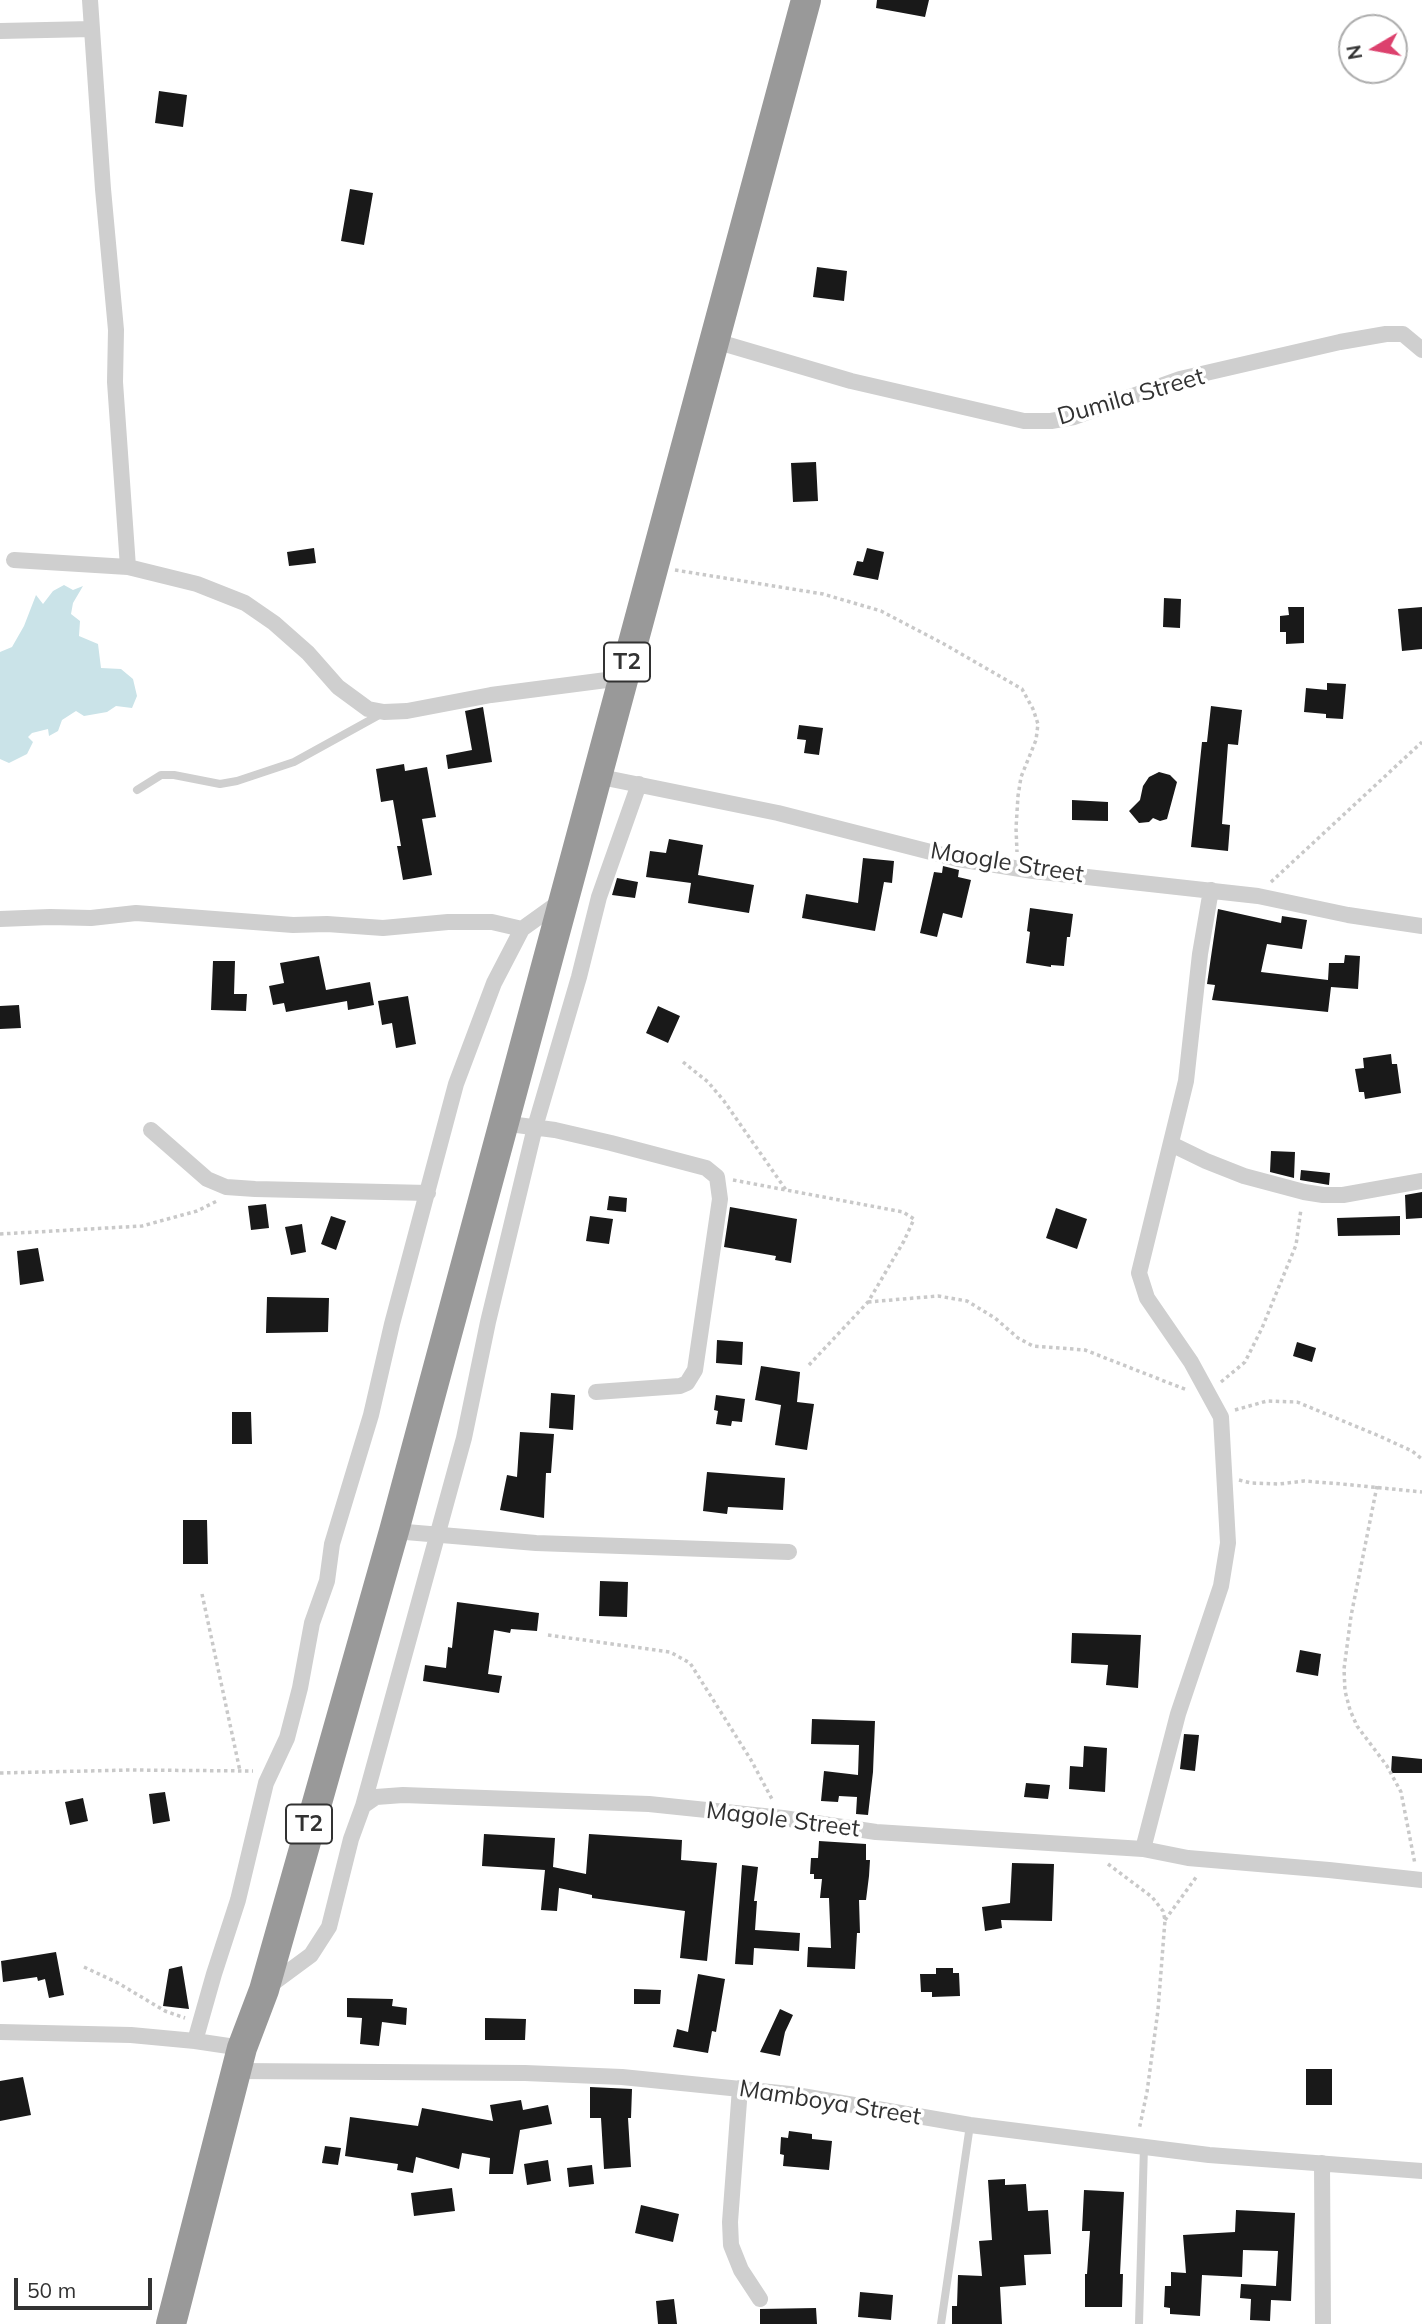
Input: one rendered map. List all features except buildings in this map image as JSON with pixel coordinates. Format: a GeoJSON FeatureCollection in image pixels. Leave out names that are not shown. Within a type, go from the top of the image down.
{"type":"FeatureCollection","features":[{"type":"Feature","properties":{"kind":"highway","name":"T2"},"geometry":{"type":"LineString","coordinates":[[171,2324],[239,2060],[264,1990],[324,1770],[394,1531],[806,0]]}},
{"type":"Feature","properties":{"kind":"street"},"geometry":{"type":"LineString","coordinates":[[90,0],[116,330],[115,382],[128,567]]}},
{"type":"Feature","properties":{"kind":"street"},"geometry":{"type":"LineString","coordinates":[[0,32],[92,29]]}},
{"type":"Feature","properties":{"kind":"street","name":"Dumila Street"},"geometry":{"type":"LineString","coordinates":[[715,341],[851,381],[1024,421],[1051,421],[1074,417],[1180,379],[1340,342],[1386,334],[1403,334],[1422,350]]}},
{"type":"Feature","properties":{"kind":"street"},"geometry":{"type":"LineString","coordinates":[[14,559],[128,567],[197,584],[245,603],[274,623],[308,653],[338,687],[368,709],[384,712],[417,709],[491,695],[622,678]]}},
{"type":"Feature","properties":{"kind":"street","name":"Maogle Street"},"geometry":{"type":"LineString","coordinates":[[596,776],[778,813],[958,859],[1258,896],[1348,915],[1422,926]]}},
{"type":"Feature","properties":{"kind":"street"},"geometry":{"type":"LineString","coordinates":[[264,1990],[311,1955],[329,1927],[351,1839],[363,1806],[464,1438],[488,1322],[535,1127],[579,977],[599,897],[639,784]]}},
{"type":"Feature","properties":{"kind":"street"},"geometry":{"type":"LineString","coordinates":[[1143,1849],[1178,1714],[1221,1586],[1228,1543],[1221,1416],[1147,1298],[1139,1273],[1186,1081],[1200,954],[1211,890]]}},
{"type":"Feature","properties":{"kind":"street"},"geometry":{"type":"LineString","coordinates":[[195,2041],[238,1900],[263,1795],[287,1738],[312,1623],[327,1581],[332,1544],[371,1415],[456,1084],[494,983],[522,929],[563,900]]}},
{"type":"Feature","properties":{"kind":"street"},"geometry":{"type":"LineString","coordinates":[[0,919],[50,916],[91,918],[135,913],[293,925],[327,924],[383,928],[448,922],[492,922],[522,929]]}},
{"type":"Feature","properties":{"kind":"street"},"geometry":{"type":"LineString","coordinates":[[502,1123],[555,1130],[679,1161],[706,1168],[717,1177],[720,1199],[695,1370],[687,1383],[680,1386],[596,1392]]}},
{"type":"Feature","properties":{"kind":"street"},"geometry":{"type":"LineString","coordinates":[[150,1130],[207,1179],[226,1187],[428,1193]]}},
{"type":"Feature","properties":{"kind":"street"},"geometry":{"type":"LineString","coordinates":[[1171,1144],[1244,1176],[1323,1195],[1343,1195],[1422,1181]]}},
{"type":"Feature","properties":{"kind":"street"},"geometry":{"type":"LineString","coordinates":[[394,1531],[536,1543],[789,1552]]}},
{"type":"Feature","properties":{"kind":"street","name":"Magole Street"},"geometry":{"type":"LineString","coordinates":[[363,1806],[376,1797],[403,1795],[649,1804],[783,1818],[876,1832],[1143,1849],[1188,1858],[1420,1880]]}},
{"type":"Feature","properties":{"kind":"street","name":"Mamboya Street"},"geometry":{"type":"LineString","coordinates":[[0,2032],[94,2033],[195,2041],[239,2060],[622,2077],[740,2088],[970,2125],[1209,2155],[1422,2171]]}},
{"type":"Feature","properties":{"kind":"street"},"geometry":{"type":"LineString","coordinates":[[740,2088],[730,2222],[731,2245],[741,2270],[760,2299]]}},
{"type":"Feature","properties":{"kind":"street"},"geometry":{"type":"LineString","coordinates":[[1322,2163],[1323,2324]]}},
{"type":"Feature","properties":{"kind":"lane"},"geometry":{"type":"LineString","coordinates":[[137,790],[161,775],[205,782],[237,781],[294,762],[384,712]]}},
{"type":"Feature","properties":{"kind":"lane"},"geometry":{"type":"LineString","coordinates":[[941,2324],[970,2125]]}},
{"type":"Feature","properties":{"kind":"lane"},"geometry":{"type":"LineString","coordinates":[[1139,2324],[1140,2146]]}},
{"type":"Feature","properties":{"kind":"path"},"geometry":{"type":"LineString","coordinates":[[652,566],[823,594],[881,611],[1022,690],[1034,709],[1038,724],[1036,740],[1021,777],[1018,796],[1018,868]]}},
{"type":"Feature","properties":{"kind":"path"},"geometry":{"type":"LineString","coordinates":[[1258,896],[1290,862],[1355,806],[1422,742]]}},
{"type":"Feature","properties":{"kind":"path"},"geometry":{"type":"LineString","coordinates":[[683,1062],[708,1082],[724,1101],[786,1190]]}},
{"type":"Feature","properties":{"kind":"path"},"geometry":{"type":"LineString","coordinates":[[717,1177],[903,1212],[914,1219],[868,1302],[809,1366]]}},
{"type":"Feature","properties":{"kind":"path"},"geometry":{"type":"LineString","coordinates":[[0,1234],[142,1226],[197,1211],[241,1188]]}},
{"type":"Feature","properties":{"kind":"path"},"geometry":{"type":"LineString","coordinates":[[868,1302],[938,1296],[967,1301],[1033,1346],[1085,1350],[1209,1394],[1245,1362],[1262,1328],[1296,1245],[1304,1192]]}},
{"type":"Feature","properties":{"kind":"path"},"geometry":{"type":"LineString","coordinates":[[1221,1416],[1267,1401],[1297,1402],[1377,1435],[1412,1451],[1422,1459]]}},
{"type":"Feature","properties":{"kind":"path"},"geometry":{"type":"LineString","coordinates":[[1223,1476],[1251,1483],[1304,1482],[1377,1486],[1422,1492]]}},
{"type":"Feature","properties":{"kind":"path"},"geometry":{"type":"LineString","coordinates":[[1377,1486],[1351,1616],[1344,1669],[1345,1691],[1357,1726],[1387,1766],[1401,1792],[1420,1880]]}},
{"type":"Feature","properties":{"kind":"path"},"geometry":{"type":"LineString","coordinates":[[202,1594],[240,1771]]}},
{"type":"Feature","properties":{"kind":"path"},"geometry":{"type":"LineString","coordinates":[[548,1634],[670,1652],[690,1662],[751,1760],[783,1818]]}},
{"type":"Feature","properties":{"kind":"path"},"geometry":{"type":"LineString","coordinates":[[0,1773],[272,1770]]}},
{"type":"Feature","properties":{"kind":"path"},"geometry":{"type":"LineString","coordinates":[[1087,1845],[1121,1876],[1152,1897],[1163,1911],[1165,1920],[1156,2024],[1140,2146]]}},
{"type":"Feature","properties":{"kind":"path"},"geometry":{"type":"LineString","coordinates":[[1165,1920],[1181,1894],[1210,1860]]}},
{"type":"Feature","properties":{"kind":"path"},"geometry":{"type":"LineString","coordinates":[[84,1967],[118,1983],[165,2011],[200,2023]]}},
{"type":"Feature","properties":{"kind":"water"},"geometry":{"type":"Polygon","coordinates":[[[64,585],[73,590],[83,586],[73,603],[71,614],[80,621],[79,636],[98,644],[101,668],[121,669],[133,679],[137,696],[132,708],[116,706],[107,712],[84,716],[76,711],[62,720],[58,731],[49,736],[48,729],[32,733],[28,737],[33,742],[27,754],[9,763],[0,759],[0,652],[12,647],[36,595],[43,604],[53,591],[64,585]]]}}]}
